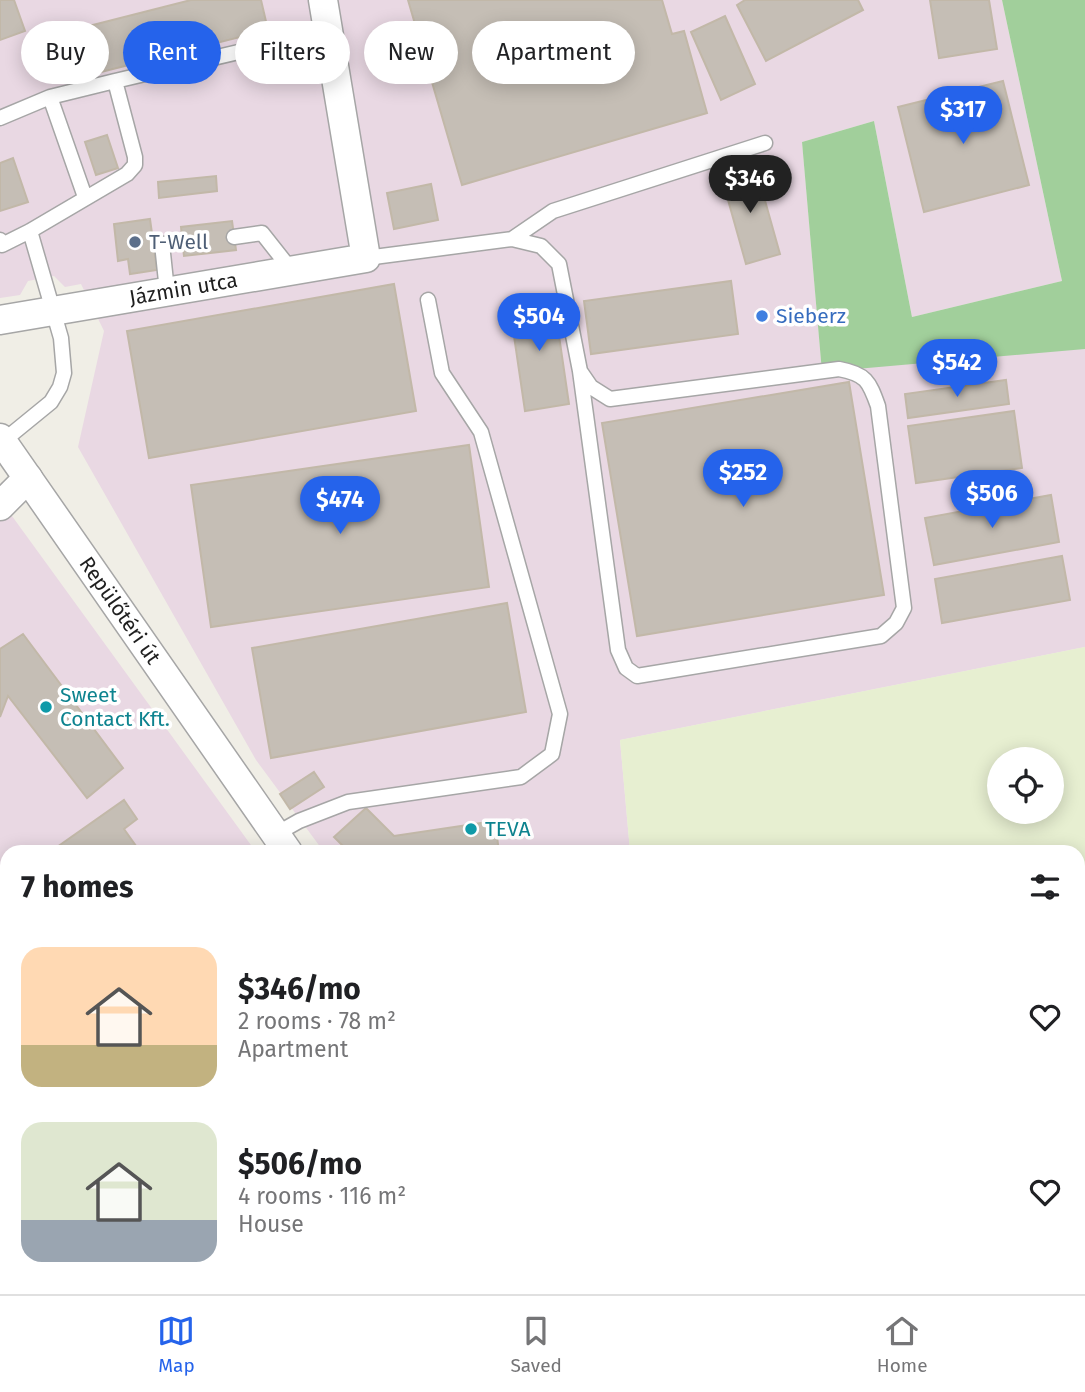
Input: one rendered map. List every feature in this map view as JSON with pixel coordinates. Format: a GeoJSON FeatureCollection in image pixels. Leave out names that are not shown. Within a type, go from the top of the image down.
{"type":"FeatureCollection","features":[{"type":"Feature","properties":{"kind":"street"},"geometry":{"type":"LineString","coordinates":[[323,0],[326,21]]}},
{"type":"Feature","properties":{"kind":"street"},"geometry":{"type":"LineString","coordinates":[[337,84],[366,258]]}},
{"type":"Feature","properties":{"kind":"street","name":"Jázmin utca"},"geometry":{"type":"LineString","coordinates":[[0,320],[366,258]]}},
{"type":"Feature","properties":{"kind":"street","name":"Repülőtéri út"},"geometry":{"type":"LineString","coordinates":[[1,440],[279,845]]}},
{"type":"Feature","properties":{"kind":"street"},"geometry":{"type":"LineString","coordinates":[[0,506],[28,478]]}},
{"type":"Feature","properties":{"kind":"lane"},"geometry":{"type":"LineString","coordinates":[[0,117],[50,97],[235,52]]}},
{"type":"Feature","properties":{"kind":"lane"},"geometry":{"type":"LineString","coordinates":[[0,240],[2,245],[30,231],[127,174],[135,165],[115,80]]}},
{"type":"Feature","properties":{"kind":"lane"},"geometry":{"type":"LineString","coordinates":[[50,97],[85,197]]}},
{"type":"Feature","properties":{"kind":"lane"},"geometry":{"type":"LineString","coordinates":[[512,239],[553,211],[765,144]]}},
{"type":"Feature","properties":{"kind":"lane"},"geometry":{"type":"LineString","coordinates":[[1,440],[51,402],[64,373],[64,355],[30,231]]}},
{"type":"Feature","properties":{"kind":"lane"},"geometry":{"type":"LineString","coordinates":[[234,237],[262,233],[292,271]]}},
{"type":"Feature","properties":{"kind":"lane"},"geometry":{"type":"LineString","coordinates":[[366,258],[512,239],[541,246],[559,264],[580,371],[618,650],[626,668],[637,676],[881,636],[896,623],[904,608],[878,406],[871,387],[857,373],[839,369],[610,399],[591,387],[580,371]]}},
{"type":"Feature","properties":{"kind":"lane"},"geometry":{"type":"LineString","coordinates":[[167,291],[162,244],[183,242]]}},
{"type":"Feature","properties":{"kind":"lane"},"geometry":{"type":"LineString","coordinates":[[281,845],[299,821],[348,802],[521,778],[552,754],[561,713],[481,432],[442,373],[428,300]]}},
{"type":"Feature","properties":{"kind":"shaded area"},"geometry":{"type":"Polygon","coordinates":[[[0,0],[1002,0],[1062,281],[912,317],[874,121],[802,142],[822,371],[1085,348],[1085,647],[620,740],[629,845],[319,845],[256,760],[78,447],[104,331],[81,284],[65,287],[54,276],[28,281],[20,295],[0,298],[0,0]]]}},
{"type":"Feature","properties":{"kind":"shaded area"},"geometry":{"type":"Polygon","coordinates":[[[4,505],[251,845],[0,845],[0,515],[4,505]]]}},
{"type":"Feature","properties":{"kind":"green space"},"geometry":{"type":"Polygon","coordinates":[[[1002,0],[1085,0],[1085,349],[822,372],[802,142],[874,121],[912,317],[1062,281],[1002,0]]]}},
{"type":"Feature","properties":{"kind":"green space"},"geometry":{"type":"Polygon","coordinates":[[[1085,647],[1085,845],[629,845],[620,740],[1085,647]]]}},
{"type":"Feature","properties":{"kind":"building"},"geometry":{"type":"Polygon","coordinates":[[[0,0],[14,0],[21,21],[21,32],[0,40],[0,0]]]}},
{"type":"Feature","properties":{"kind":"building"},"geometry":{"type":"Polygon","coordinates":[[[191,0],[261,0],[266,21],[235,21],[235,38],[221,42],[221,21],[123,21],[123,66],[109,70],[108,21],[191,0]]]}},
{"type":"Feature","properties":{"kind":"building"},"geometry":{"type":"Polygon","coordinates":[[[408,0],[662,0],[672,34],[684,31],[707,113],[462,185],[433,84],[458,84],[458,21],[414,21],[408,0]]]}},
{"type":"Feature","properties":{"kind":"building"},"geometry":{"type":"Polygon","coordinates":[[[745,0],[858,0],[863,10],[766,61],[737,5],[745,0]]]}},
{"type":"Feature","properties":{"kind":"building"},"geometry":{"type":"Polygon","coordinates":[[[930,0],[989,0],[997,49],[939,58],[930,0]]]}},
{"type":"Feature","properties":{"kind":"building"},"geometry":{"type":"Polygon","coordinates":[[[725,16],[755,84],[721,100],[691,32],[725,16]]]}},
{"type":"Feature","properties":{"kind":"building"},"geometry":{"type":"Polygon","coordinates":[[[1003,81],[1029,185],[924,212],[898,107],[1003,81]]]}},
{"type":"Feature","properties":{"kind":"building"},"geometry":{"type":"Polygon","coordinates":[[[107,135],[118,168],[96,175],[85,142],[107,135]]]}},
{"type":"Feature","properties":{"kind":"building"},"geometry":{"type":"Polygon","coordinates":[[[13,158],[28,202],[0,211],[0,163],[13,158]]]}},
{"type":"Feature","properties":{"kind":"building"},"geometry":{"type":"Polygon","coordinates":[[[755,165],[780,254],[746,264],[721,175],[755,165]]]}},
{"type":"Feature","properties":{"kind":"building"},"geometry":{"type":"Polygon","coordinates":[[[216,176],[217,191],[159,198],[158,182],[216,176]]]}},
{"type":"Feature","properties":{"kind":"building"},"geometry":{"type":"Polygon","coordinates":[[[431,184],[438,220],[394,229],[387,193],[431,184]]]}},
{"type":"Feature","properties":{"kind":"building","name":"T-Well"},"geometry":{"type":"Polygon","coordinates":[[[150,219],[157,270],[130,274],[128,259],[118,261],[114,224],[150,219]]]}},
{"type":"Feature","properties":{"kind":"building"},"geometry":{"type":"Polygon","coordinates":[[[232,221],[236,250],[184,256],[181,227],[232,221]]]}},
{"type":"Feature","properties":{"kind":"building"},"geometry":{"type":"Polygon","coordinates":[[[731,281],[738,334],[591,354],[584,301],[731,281]]]}},
{"type":"Feature","properties":{"kind":"building"},"geometry":{"type":"Polygon","coordinates":[[[394,284],[416,411],[149,458],[127,331],[394,284]]]}},
{"type":"Feature","properties":{"kind":"building"},"geometry":{"type":"Polygon","coordinates":[[[553,295],[569,404],[525,411],[509,302],[553,295]]]}},
{"type":"Feature","properties":{"kind":"building"},"geometry":{"type":"Polygon","coordinates":[[[1006,380],[1009,404],[908,418],[905,394],[1006,380]]]}},
{"type":"Feature","properties":{"kind":"building"},"geometry":{"type":"Polygon","coordinates":[[[849,382],[884,595],[637,636],[602,423],[849,382]]]}},
{"type":"Feature","properties":{"kind":"building"},"geometry":{"type":"Polygon","coordinates":[[[1014,411],[1022,468],[916,483],[908,426],[1014,411]]]}},
{"type":"Feature","properties":{"kind":"building"},"geometry":{"type":"Polygon","coordinates":[[[469,445],[489,587],[211,627],[191,485],[469,445]]]}},
{"type":"Feature","properties":{"kind":"building"},"geometry":{"type":"Polygon","coordinates":[[[1051,495],[1059,542],[934,565],[925,518],[1051,495]]]}},
{"type":"Feature","properties":{"kind":"building"},"geometry":{"type":"Polygon","coordinates":[[[1062,556],[1070,600],[942,623],[935,579],[1062,556]]]}},
{"type":"Feature","properties":{"kind":"building"},"geometry":{"type":"Polygon","coordinates":[[[507,603],[526,712],[271,758],[252,648],[507,603]]]}},
{"type":"Feature","properties":{"kind":"building","name":"Sweet Contact Kft."},"geometry":{"type":"Polygon","coordinates":[[[23,634],[123,768],[87,798],[8,696],[0,717],[0,649],[23,634]]]}},
{"type":"Feature","properties":{"kind":"building"},"geometry":{"type":"Polygon","coordinates":[[[314,772],[324,787],[290,809],[280,794],[314,772]]]}},
{"type":"Feature","properties":{"kind":"building"},"geometry":{"type":"Polygon","coordinates":[[[124,800],[137,819],[124,829],[135,845],[60,845],[124,800]]]}},
{"type":"Feature","properties":{"kind":"building","name":"TEVA"},"geometry":{"type":"Polygon","coordinates":[[[366,808],[394,836],[495,821],[498,845],[342,845],[334,837],[366,808]]]}},
{"type":"Feature","properties":{"kind":"place","name":"T-Well"},"geometry":{"type":"Point","coordinates":[135,242]}},
{"type":"Feature","properties":{"kind":"place","name":"Sieberz"},"geometry":{"type":"Point","coordinates":[762,316]}},
{"type":"Feature","properties":{"kind":"place","name":"Sweet Contact Kft."},"geometry":{"type":"Point","coordinates":[46,707]}},
{"type":"Feature","properties":{"kind":"place","name":"TEVA"},"geometry":{"type":"Point","coordinates":[471,829]}}]}
